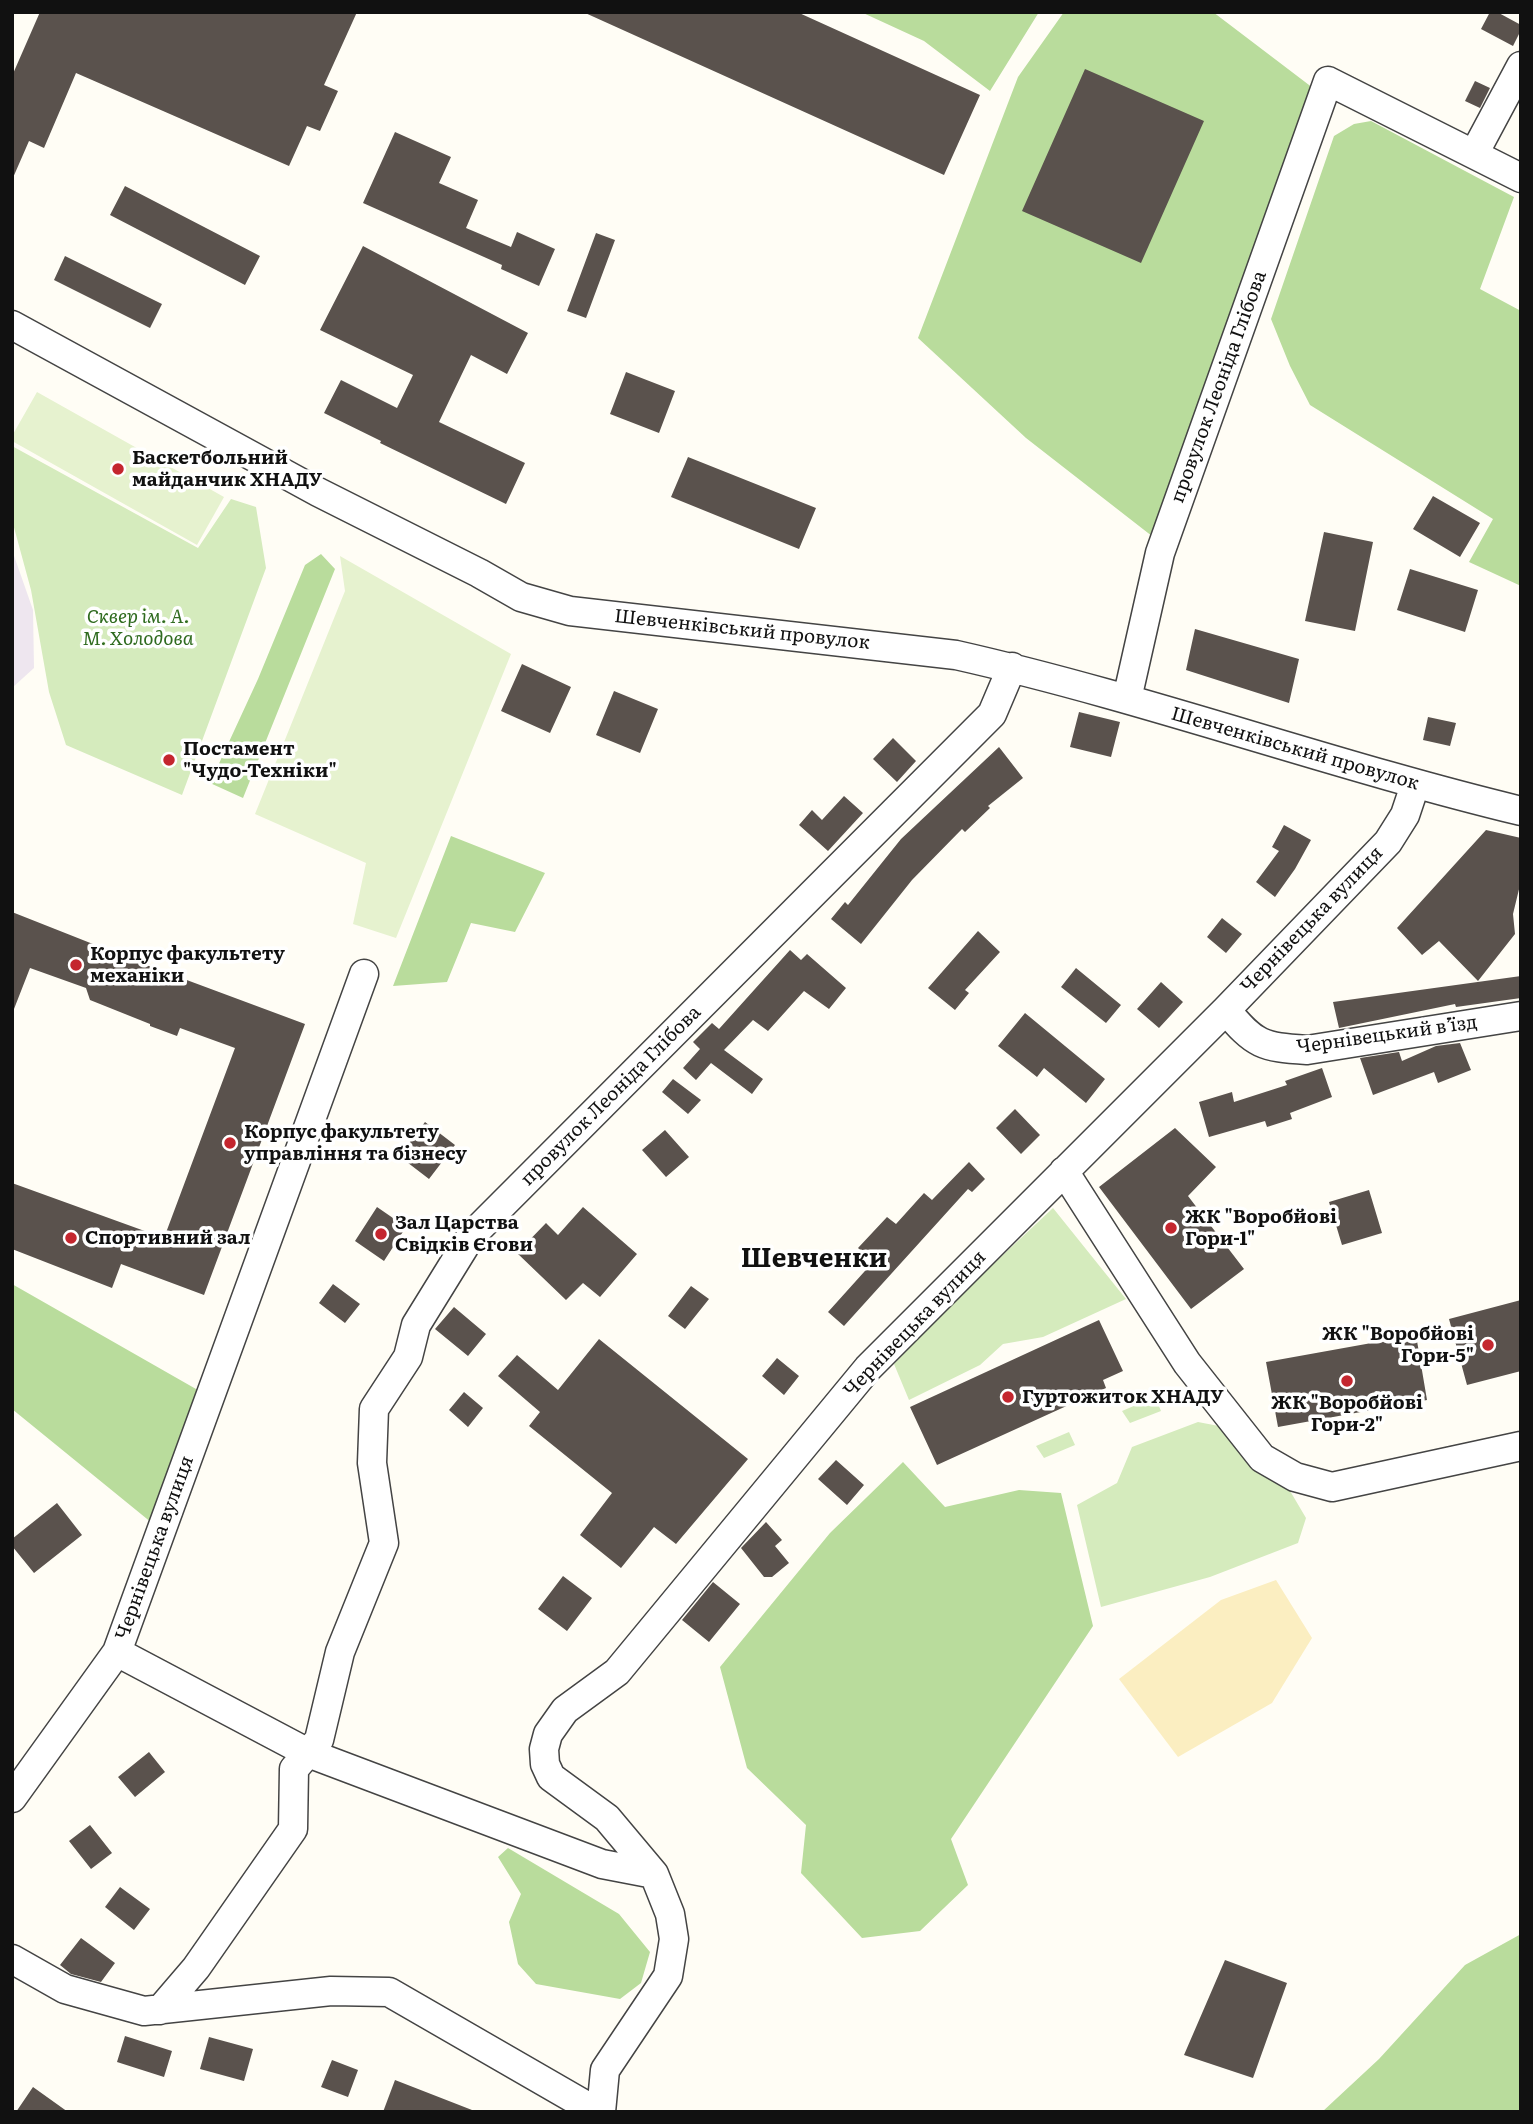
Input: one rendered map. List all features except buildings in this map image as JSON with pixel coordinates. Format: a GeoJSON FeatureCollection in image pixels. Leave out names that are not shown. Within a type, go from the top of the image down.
{"type":"FeatureCollection","features":[{"type":"Feature","properties":{"kind":"street"},"geometry":{"type":"LineString","coordinates":[[1521,66],[1474,154],[1521,178]]}},
{"type":"Feature","properties":{"kind":"street","name":"провулок Леоніда Глібова"},"geometry":{"type":"LineString","coordinates":[[1127,699],[1160,553],[1328,80],[1474,154]]}},
{"type":"Feature","properties":{"kind":"street","name":"Шевченківський провулок"},"geometry":{"type":"LineString","coordinates":[[12,325],[318,492],[521,597],[570,611],[956,654],[1127,699],[1415,785],[1521,811]]}},
{"type":"Feature","properties":{"kind":"street","name":"провулок Леоніда Глібова"},"geometry":{"type":"LineString","coordinates":[[160,2010],[196,1968],[293,1829],[294,1769],[319,1740],[340,1652],[384,1544],[372,1463],[374,1409],[408,1357],[416,1325],[471,1236],[992,714],[1012,667]]}},
{"type":"Feature","properties":{"kind":"street","name":"Чернівецька вулиця"},"geometry":{"type":"LineString","coordinates":[[599,2112],[605,2070],[668,1976],[674,1939],[670,1914],[654,1874],[607,1818],[551,1777],[545,1764],[544,1749],[548,1734],[565,1710],[618,1672],[868,1368],[1226,1010],[1388,842],[1405,815],[1415,785]]}},
{"type":"Feature","properties":{"kind":"street","name":"Чернівецька вулиця"},"geometry":{"type":"LineString","coordinates":[[364,974],[117,1652],[308,1753],[601,1864],[654,1874]]}},
{"type":"Feature","properties":{"kind":"street","name":"Чернівецький вʼїзд"},"geometry":{"type":"LineString","coordinates":[[1226,1010],[1247,1035],[1272,1048],[1307,1050],[1521,1016]]}},
{"type":"Feature","properties":{"kind":"street"},"geometry":{"type":"LineString","coordinates":[[1064,1171],[1187,1363],[1262,1458],[1295,1477],[1332,1487],[1521,1446]]}},
{"type":"Feature","properties":{"kind":"street"},"geometry":{"type":"LineString","coordinates":[[12,1798],[117,1652]]}},
{"type":"Feature","properties":{"kind":"street"},"geometry":{"type":"LineString","coordinates":[[12,1959],[65,1989],[144,2011],[331,1992],[389,1992],[599,2112]]}},
{"type":"Feature","properties":{"kind":"shaded area"},"geometry":{"type":"Polygon","coordinates":[[[12,550],[33,610],[34,668],[12,688],[12,550]]]}},
{"type":"Feature","properties":{"kind":"green space"},"geometry":{"type":"Polygon","coordinates":[[[861,12],[1039,12],[990,91],[924,41],[861,12]]]}},
{"type":"Feature","properties":{"kind":"green space"},"geometry":{"type":"Polygon","coordinates":[[[1064,12],[1213,12],[1313,88],[1157,540],[1026,438],[918,338],[1018,77],[1064,12]]]}},
{"type":"Feature","properties":{"kind":"green space"},"geometry":{"type":"Polygon","coordinates":[[[1371,121],[1514,197],[1480,289],[1521,311],[1521,586],[1469,562],[1493,519],[1310,405],[1290,366],[1271,319],[1334,136],[1354,124],[1371,121]]]}},
{"type":"Feature","properties":{"kind":"green space","name":"Баскетбольний майданчик ХНАДУ"},"geometry":{"type":"Polygon","coordinates":[[[37,392],[224,497],[197,545],[12,441],[12,436],[37,392]]]}},
{"type":"Feature","properties":{"kind":"green space","name":"Сквер ім. А. М. Холодова"},"geometry":{"type":"Polygon","coordinates":[[[12,446],[198,548],[231,499],[256,507],[266,568],[182,795],[66,745],[49,692],[31,590],[12,520],[12,446]]]}},
{"type":"Feature","properties":{"kind":"green space"},"geometry":{"type":"Polygon","coordinates":[[[321,554],[335,569],[243,798],[210,783],[258,679],[305,565],[321,554]]]}},
{"type":"Feature","properties":{"kind":"green space"},"geometry":{"type":"Polygon","coordinates":[[[340,556],[511,654],[396,938],[353,924],[366,863],[255,814],[345,591],[340,556]]]}},
{"type":"Feature","properties":{"kind":"green space"},"geometry":{"type":"Polygon","coordinates":[[[451,836],[545,873],[515,932],[471,923],[447,982],[393,986],[451,836]]]}},
{"type":"Feature","properties":{"kind":"green space"},"geometry":{"type":"Polygon","coordinates":[[[1053,1208],[1126,1299],[1043,1337],[1003,1344],[980,1365],[909,1400],[894,1364],[954,1301],[1053,1208]]]}},
{"type":"Feature","properties":{"kind":"green space"},"geometry":{"type":"Polygon","coordinates":[[[12,1284],[203,1393],[152,1523],[12,1409],[12,1284]]]}},
{"type":"Feature","properties":{"kind":"green space"},"geometry":{"type":"Polygon","coordinates":[[[1155,1397],[1161,1411],[1130,1423],[1122,1411],[1155,1397]]]}},
{"type":"Feature","properties":{"kind":"green space"},"geometry":{"type":"Polygon","coordinates":[[[1198,1422],[1229,1428],[1283,1479],[1306,1518],[1298,1543],[1210,1577],[1101,1607],[1077,1505],[1117,1483],[1132,1447],[1198,1422]]]}},
{"type":"Feature","properties":{"kind":"green space"},"geometry":{"type":"Polygon","coordinates":[[[1069,1432],[1075,1445],[1044,1458],[1036,1446],[1069,1432]]]}},
{"type":"Feature","properties":{"kind":"green space"},"geometry":{"type":"Polygon","coordinates":[[[903,1462],[945,1507],[1019,1490],[1061,1493],[1093,1626],[951,1839],[968,1885],[920,1931],[862,1938],[801,1873],[806,1825],[747,1768],[720,1667],[830,1533],[903,1462]]]}},
{"type":"Feature","properties":{"kind":"green space"},"geometry":{"type":"Polygon","coordinates":[[[508,1848],[619,1914],[650,1952],[641,1983],[620,1999],[536,1984],[518,1964],[509,1922],[521,1894],[498,1857],[508,1848]]]}},
{"type":"Feature","properties":{"kind":"green space"},"geometry":{"type":"Polygon","coordinates":[[[1521,1934],[1521,2112],[1322,2112],[1379,2059],[1465,1965],[1521,1934]]]}},
{"type":"Feature","properties":{"kind":"sand"},"geometry":{"type":"Polygon","coordinates":[[[1276,1580],[1312,1638],[1272,1703],[1178,1757],[1119,1679],[1221,1600],[1276,1580]]]}},
{"type":"Feature","properties":{"kind":"place","name":"Баскетбольний майданчик ХНАДУ"},"geometry":{"type":"Point","coordinates":[118,469]}},
{"type":"Feature","properties":{"kind":"place","name":"Постамент \"Чудо-Техніки\""},"geometry":{"type":"Point","coordinates":[169,760]}},
{"type":"Feature","properties":{"kind":"place","name":"Корпус факультету механіки"},"geometry":{"type":"Point","coordinates":[76,965]}},
{"type":"Feature","properties":{"kind":"place","name":"Корпус факультету управління та бізнесу"},"geometry":{"type":"Point","coordinates":[230,1143]}},
{"type":"Feature","properties":{"kind":"place","name":"ЖК \"Воробйові Гори-1\""},"geometry":{"type":"Point","coordinates":[1171,1228]}},
{"type":"Feature","properties":{"kind":"place","name":"Зал Царства Свідків Єгови"},"geometry":{"type":"Point","coordinates":[381,1234]}},
{"type":"Feature","properties":{"kind":"place","name":"Спортивний зал"},"geometry":{"type":"Point","coordinates":[71,1238]}},
{"type":"Feature","properties":{"kind":"place","name":"ЖК \"Воробйові Гори-5\""},"geometry":{"type":"Point","coordinates":[1488,1345]}},
{"type":"Feature","properties":{"kind":"place","name":"ЖК \"Воробйові Гори-2\""},"geometry":{"type":"Point","coordinates":[1347,1381]}},
{"type":"Feature","properties":{"kind":"place","name":"Гуртожиток ХНАДУ"},"geometry":{"type":"Point","coordinates":[1008,1397]}},
{"type":"Feature","properties":{"kind":"district","name":"Шевченки"},"geometry":{"type":"Point","coordinates":[814,1259]}}]}
